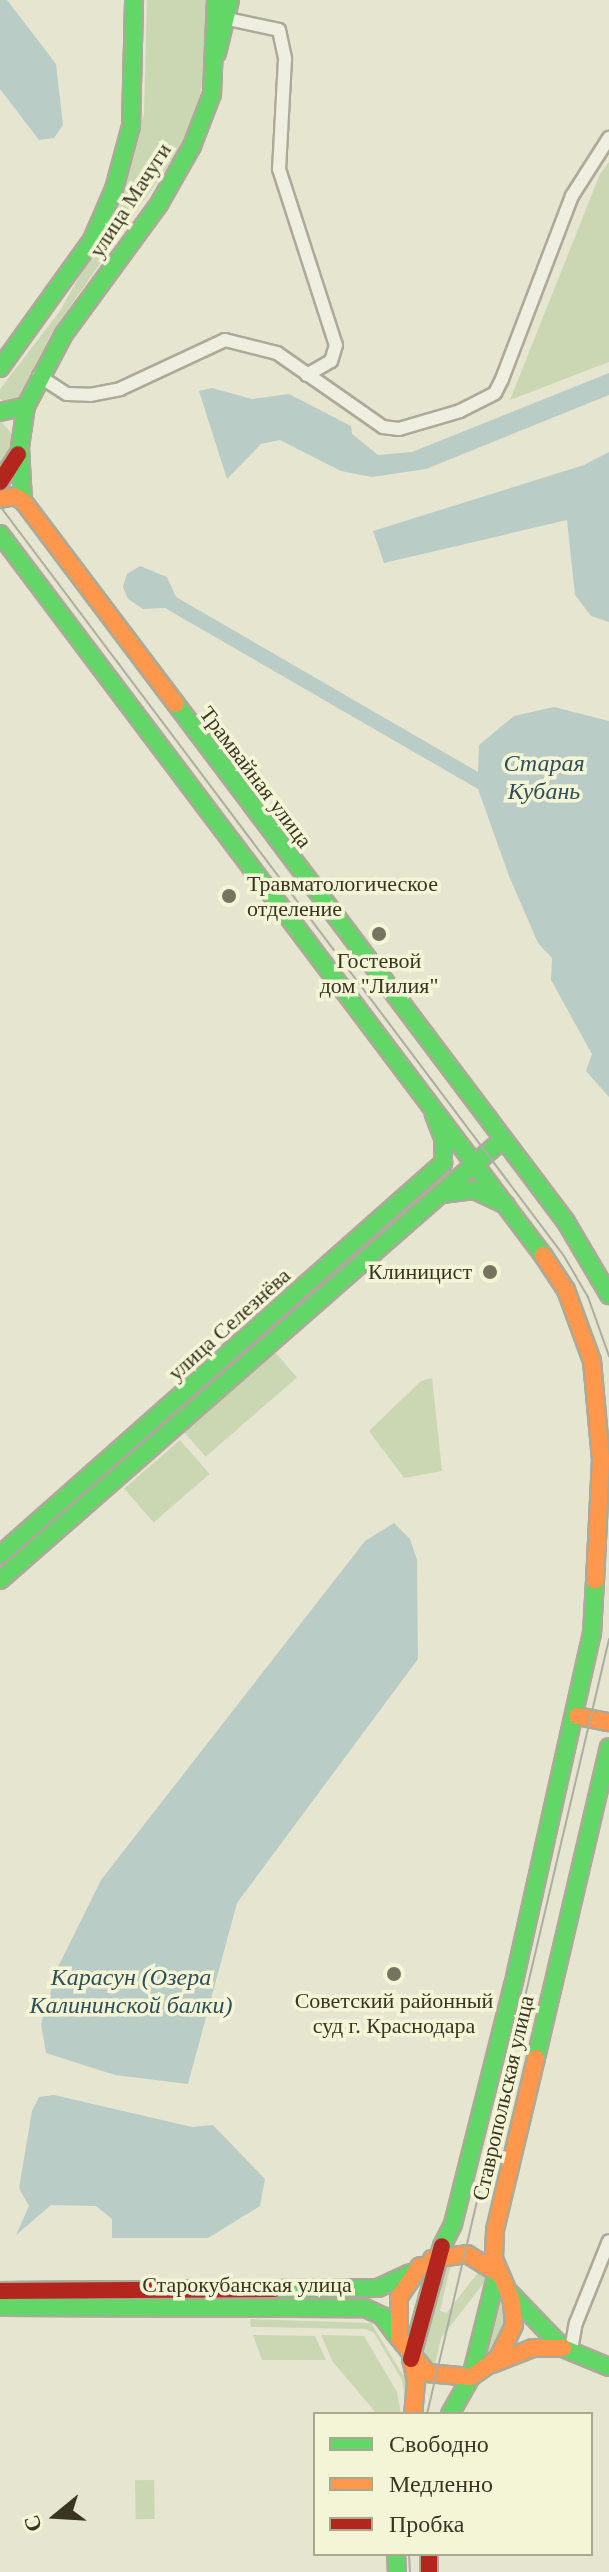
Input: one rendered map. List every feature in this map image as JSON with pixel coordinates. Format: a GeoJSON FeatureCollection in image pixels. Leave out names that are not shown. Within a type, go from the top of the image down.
{"type":"FeatureCollection","features":[{"type":"Feature","properties":{"kind":"main road","name":"улица Мачуги"},"geometry":{"type":"LineString","coordinates":[[0,368],[84,252],[114,189],[132,113],[134,0]]}},
{"type":"Feature","properties":{"kind":"main road","name":"улица Мачуги"},"geometry":{"type":"LineString","coordinates":[[23,501],[20,447],[26,406],[39,376],[159,204],[192,146],[212,94],[217,55],[216,0]]}},
{"type":"Feature","properties":{"kind":"main road"},"geometry":{"type":"LineString","coordinates":[[217,55],[228,19],[230,0]]}},
{"type":"Feature","properties":{"kind":"main road"},"geometry":{"type":"LineString","coordinates":[[0,412],[26,406]]}},
{"type":"Feature","properties":{"kind":"main road"},"geometry":{"type":"LineString","coordinates":[[0,482],[10,474],[20,447]]}},
{"type":"Feature","properties":{"kind":"main road"},"geometry":{"type":"LineString","coordinates":[[0,499],[14,496],[23,501]]}},
{"type":"Feature","properties":{"kind":"main road","name":"Трамвайная улица"},"geometry":{"type":"LineString","coordinates":[[23,501],[566,1222],[609,1295]]}},
{"type":"Feature","properties":{"kind":"main road"},"geometry":{"type":"LineString","coordinates":[[0,534],[506,1205]]}},
{"type":"Feature","properties":{"kind":"main road","name":"улица Селезнёва"},"geometry":{"type":"LineString","coordinates":[[0,1555],[443,1163],[443,1138],[431,1107]]}},
{"type":"Feature","properties":{"kind":"main road","name":"улица Селезнёва"},"geometry":{"type":"LineString","coordinates":[[0,1580],[502,1140]]}},
{"type":"Feature","properties":{"kind":"main road"},"geometry":{"type":"LineString","coordinates":[[437,1195],[466,1188],[506,1205]]}},
{"type":"Feature","properties":{"kind":"main road","name":"Ставропольская улица"},"geometry":{"type":"LineString","coordinates":[[436,2257],[453,2224],[577,1716],[592,1634],[601,1459],[599,1392],[584,1331],[552,1267],[506,1205]]}},
{"type":"Feature","properties":{"kind":"main road"},"geometry":{"type":"LineString","coordinates":[[577,1716],[609,1722]]}},
{"type":"Feature","properties":{"kind":"main road","name":"Ставропольская улица"},"geometry":{"type":"LineString","coordinates":[[497,2273],[495,2230],[609,1747]]}},
{"type":"Feature","properties":{"kind":"main road"},"geometry":{"type":"LineString","coordinates":[[411,2359],[436,2257],[467,2254],[497,2273],[530,2319],[567,2349],[609,2367]]}},
{"type":"Feature","properties":{"kind":"main road","name":"Старокубанская улица"},"geometry":{"type":"LineString","coordinates":[[0,2291],[378,2288],[436,2257]]}},
{"type":"Feature","properties":{"kind":"main road"},"geometry":{"type":"LineString","coordinates":[[413,2412],[416,2382],[411,2359],[397,2332],[396,2312],[403,2288],[420,2266]]}},
{"type":"Feature","properties":{"kind":"main road"},"geometry":{"type":"LineString","coordinates":[[451,2412],[471,2377],[497,2273]]}},
{"type":"Feature","properties":{"kind":"main road"},"geometry":{"type":"LineString","coordinates":[[492,2364],[514,2325],[509,2291]]}},
{"type":"Feature","properties":{"kind":"main road","name":"Старокубанская улица"},"geometry":{"type":"LineString","coordinates":[[0,2307],[365,2308],[382,2316],[411,2359]]}},
{"type":"Feature","properties":{"kind":"main road"},"geometry":{"type":"LineString","coordinates":[[411,2359],[436,2376],[471,2377],[492,2364],[533,2348],[567,2349]]}},
{"type":"Feature","properties":{"kind":"street"},"geometry":{"type":"LineString","coordinates":[[228,19],[279,30],[285,59],[279,169],[336,345],[331,361],[307,375]]}},
{"type":"Feature","properties":{"kind":"street"},"geometry":{"type":"LineString","coordinates":[[39,376],[67,394],[90,395],[120,389],[225,340],[277,353],[383,427],[399,429],[460,411],[495,393],[572,196],[609,138]]}},
{"type":"Feature","properties":{"kind":"street"},"geometry":{"type":"LineString","coordinates":[[567,2349],[609,2241]]}},
{"type":"Feature","properties":{"kind":"green space"},"geometry":{"type":"Polygon","coordinates":[[[147,0],[207,0],[207,65],[197,107],[184,143],[51,334],[15,407],[0,399],[0,389],[60,311],[118,208],[144,113],[147,0]]]}},
{"type":"Feature","properties":{"kind":"green space"},"geometry":{"type":"Polygon","coordinates":[[[609,162],[609,362],[510,400],[600,174],[609,162]]]}},
{"type":"Feature","properties":{"kind":"green space"},"geometry":{"type":"Polygon","coordinates":[[[0,420],[12,434],[12,453],[0,474],[0,420]]]}},
{"type":"Feature","properties":{"kind":"green space"},"geometry":{"type":"Polygon","coordinates":[[[274,1351],[297,1377],[206,1457],[183,1430],[274,1351]]]}},
{"type":"Feature","properties":{"kind":"green space"},"geometry":{"type":"Polygon","coordinates":[[[432,1378],[442,1471],[404,1478],[369,1431],[421,1381],[432,1378]]]}},
{"type":"Feature","properties":{"kind":"green space"},"geometry":{"type":"Polygon","coordinates":[[[180,1440],[210,1474],[154,1523],[124,1489],[180,1440]]]}},
{"type":"Feature","properties":{"kind":"green space"},"geometry":{"type":"Polygon","coordinates":[[[451,2264],[440,2311],[447,2313],[435,2364],[420,2354],[436,2268],[451,2264]]]}},
{"type":"Feature","properties":{"kind":"green space"},"geometry":{"type":"Polygon","coordinates":[[[480,2270],[489,2277],[426,2357],[417,2350],[480,2270]]]}},
{"type":"Feature","properties":{"kind":"green space"},"geometry":{"type":"Polygon","coordinates":[[[496,2285],[504,2303],[504,2324],[498,2342],[477,2365],[496,2285]]]}},
{"type":"Feature","properties":{"kind":"green space"},"geometry":{"type":"Polygon","coordinates":[[[250,2319],[371,2323],[408,2383],[407,2412],[402,2380],[374,2333],[366,2329],[251,2327],[250,2319]]]}},
{"type":"Feature","properties":{"kind":"green space"},"geometry":{"type":"Polygon","coordinates":[[[253,2335],[315,2336],[326,2360],[262,2360],[253,2335]]]}},
{"type":"Feature","properties":{"kind":"green space"},"geometry":{"type":"Polygon","coordinates":[[[321,2335],[364,2336],[397,2392],[401,2412],[375,2412],[333,2362],[321,2335]]]}},
{"type":"Feature","properties":{"kind":"green space"},"geometry":{"type":"Polygon","coordinates":[[[135,2480],[154,2480],[155,2519],[136,2519],[135,2480]]]}},
{"type":"Feature","properties":{"kind":"water"},"geometry":{"type":"Polygon","coordinates":[[[0,0],[7,0],[56,64],[63,125],[54,138],[39,140],[0,89],[0,0]]]}},
{"type":"Feature","properties":{"kind":"water"},"geometry":{"type":"Polygon","coordinates":[[[609,373],[609,395],[426,469],[372,477],[341,471],[280,440],[261,444],[227,479],[199,391],[212,388],[252,399],[289,394],[351,426],[352,434],[378,455],[412,452],[609,373]]]}},
{"type":"Feature","properties":{"kind":"water"},"geometry":{"type":"Polygon","coordinates":[[[609,452],[609,622],[591,616],[575,595],[567,520],[384,563],[373,531],[584,465],[609,452]]]}},
{"type":"Feature","properties":{"kind":"water","name":"Старая Кубань"},"geometry":{"type":"Polygon","coordinates":[[[140,566],[167,577],[176,597],[478,772],[479,745],[514,716],[554,707],[609,721],[609,1097],[586,1071],[592,1054],[551,980],[552,958],[538,943],[509,876],[478,789],[165,608],[143,609],[128,599],[123,587],[127,574],[140,566]]]}},
{"type":"Feature","properties":{"kind":"water","name":"Карасун (Озера Калининской балки)"},"geometry":{"type":"Polygon","coordinates":[[[394,1523],[410,1539],[417,1560],[418,1659],[237,1903],[188,2084],[115,2075],[46,2053],[41,2024],[58,1967],[101,1880],[365,1541],[394,1523]]]}},
{"type":"Feature","properties":{"kind":"water"},"geometry":{"type":"Polygon","coordinates":[[[54,2095],[192,2127],[213,2125],[265,2179],[260,2206],[208,2238],[112,2238],[112,2219],[96,2206],[51,2205],[16,2235],[29,2206],[19,2188],[32,2111],[39,2097],[54,2095]]]}},
{"type":"Feature","properties":{"kind":"tram line"},"geometry":{"type":"LineString","coordinates":[[0,506],[564,1256],[588,1297],[609,1356]]}},
{"type":"Feature","properties":{"kind":"tram line"},"geometry":{"type":"LineString","coordinates":[[427,2412],[609,1639]]}},
{"type":"Feature","properties":{"kind":"tram line"},"geometry":{"type":"LineString","coordinates":[[409,2556],[410,2572]]}},
{"type":"Feature","properties":{"kind":"traffic: fast"},"geometry":{"type":"LineString","coordinates":[[0,368],[92,240],[114,189],[131,126],[134,0]]}},
{"type":"Feature","properties":{"kind":"traffic: fast"},"geometry":{"type":"LineString","coordinates":[[23,501],[20,447],[26,406],[64,334],[159,204],[192,146],[212,94],[216,0]]}},
{"type":"Feature","properties":{"kind":"traffic: fast"},"geometry":{"type":"LineString","coordinates":[[217,53],[230,0]]}},
{"type":"Feature","properties":{"kind":"traffic: fast"},"geometry":{"type":"LineString","coordinates":[[0,412],[26,406]]}},
{"type":"Feature","properties":{"kind":"traffic: fast"},"geometry":{"type":"LineString","coordinates":[[0,534],[543,1255]]}},
{"type":"Feature","properties":{"kind":"traffic: fast"},"geometry":{"type":"LineString","coordinates":[[176,704],[566,1222],[609,1295]]}},
{"type":"Feature","properties":{"kind":"traffic: fast"},"geometry":{"type":"LineString","coordinates":[[0,1555],[443,1163],[443,1138],[434,1114]]}},
{"type":"Feature","properties":{"kind":"traffic: fast"},"geometry":{"type":"LineString","coordinates":[[0,1580],[502,1140]]}},
{"type":"Feature","properties":{"kind":"traffic: fast"},"geometry":{"type":"LineString","coordinates":[[442,1194],[474,1190],[506,1205]]}},
{"type":"Feature","properties":{"kind":"traffic: fast"},"geometry":{"type":"LineString","coordinates":[[442,2246],[453,2224],[513,1986],[592,1634],[595,1581]]}},
{"type":"Feature","properties":{"kind":"traffic: fast"},"geometry":{"type":"LineString","coordinates":[[536,2058],[609,1747]]}},
{"type":"Feature","properties":{"kind":"traffic: fast"},"geometry":{"type":"LineString","coordinates":[[274,2289],[378,2288],[410,2273]]}},
{"type":"Feature","properties":{"kind":"traffic: fast"},"geometry":{"type":"LineString","coordinates":[[451,2412],[471,2377],[497,2273]]}},
{"type":"Feature","properties":{"kind":"traffic: fast"},"geometry":{"type":"LineString","coordinates":[[510,2293],[563,2348],[609,2367]]}},
{"type":"Feature","properties":{"kind":"traffic: fast"},"geometry":{"type":"LineString","coordinates":[[0,2307],[365,2308],[382,2316],[397,2336]]}},
{"type":"Feature","properties":{"kind":"traffic: fast"},"geometry":{"type":"LineString","coordinates":[[396,2556],[397,2572]]}},
{"type":"Feature","properties":{"kind":"traffic: slow"},"geometry":{"type":"LineString","coordinates":[[0,499],[14,496],[23,501],[176,704]]}},
{"type":"Feature","properties":{"kind":"traffic: slow"},"geometry":{"type":"LineString","coordinates":[[543,1255],[566,1290],[592,1361],[601,1459],[595,1581]]}},
{"type":"Feature","properties":{"kind":"traffic: slow"},"geometry":{"type":"LineString","coordinates":[[577,1716],[609,1722]]}},
{"type":"Feature","properties":{"kind":"traffic: slow"},"geometry":{"type":"LineString","coordinates":[[420,2266],[399,2297],[399,2338],[427,2373],[471,2377],[498,2358],[514,2325],[512,2301],[494,2259],[495,2230],[536,2058]]}},
{"type":"Feature","properties":{"kind":"traffic: slow"},"geometry":{"type":"LineString","coordinates":[[432,2259],[467,2254],[497,2273]]}},
{"type":"Feature","properties":{"kind":"traffic: slow"},"geometry":{"type":"LineString","coordinates":[[492,2364],[533,2348],[563,2348]]}},
{"type":"Feature","properties":{"kind":"traffic: slow"},"geometry":{"type":"LineString","coordinates":[[411,2358],[416,2382],[413,2412]]}},
{"type":"Feature","properties":{"kind":"traffic: jam"},"geometry":{"type":"LineString","coordinates":[[0,482],[18,454]]}},
{"type":"Feature","properties":{"kind":"traffic: jam"},"geometry":{"type":"LineString","coordinates":[[411,2359],[442,2246]]}},
{"type":"Feature","properties":{"kind":"traffic: jam"},"geometry":{"type":"LineString","coordinates":[[0,2291],[274,2289]]}},
{"type":"Feature","properties":{"kind":"traffic: jam"},"geometry":{"type":"LineString","coordinates":[[429,2556],[429,2572]]}},
{"type":"Feature","properties":{"kind":"place","name":"Травматологическое отделение"},"geometry":{"type":"Point","coordinates":[229,896]}},
{"type":"Feature","properties":{"kind":"place","name":"Гостевой дом \"Лилия\""},"geometry":{"type":"Point","coordinates":[379,934]}},
{"type":"Feature","properties":{"kind":"place","name":"Клиницист"},"geometry":{"type":"Point","coordinates":[490,1272]}},
{"type":"Feature","properties":{"kind":"place","name":"Советский районный суд г. Краснодара"},"geometry":{"type":"Point","coordinates":[394,1974]}}]}
